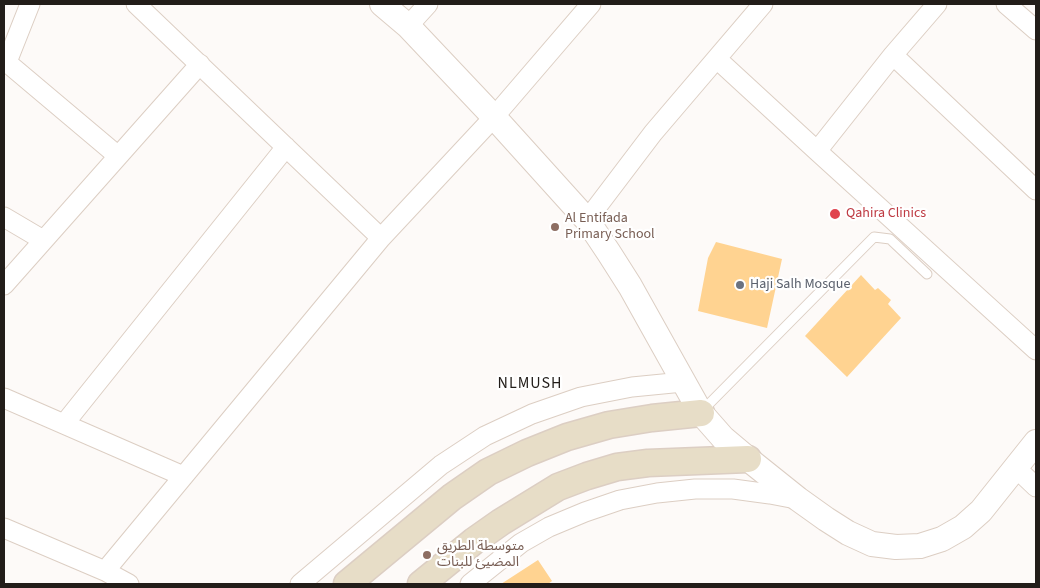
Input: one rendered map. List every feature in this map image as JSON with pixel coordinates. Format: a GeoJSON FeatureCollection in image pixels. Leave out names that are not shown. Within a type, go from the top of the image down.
{"type":"FeatureCollection","features":[{"type":"Feature","properties":{"kind":"main road"},"geometry":{"type":"LineString","coordinates":[[347,584],[452,497],[488,472],[527,452],[567,437],[609,425],[701,413]]}},
{"type":"Feature","properties":{"kind":"main road"},"geometry":{"type":"LineString","coordinates":[[421,584],[474,541],[558,487],[617,467],[648,462],[748,459]]}},
{"type":"Feature","properties":{"kind":"street"},"geometry":{"type":"LineString","coordinates":[[30,4],[5,62],[118,156]]}},
{"type":"Feature","properties":{"kind":"street"},"geometry":{"type":"LineString","coordinates":[[136,4],[381,238]]}},
{"type":"Feature","properties":{"kind":"street"},"geometry":{"type":"LineString","coordinates":[[382,4],[408,26],[494,117],[586,220],[630,286],[701,413],[723,438],[798,500],[848,533],[872,544],[896,547],[920,546],[942,539],[963,527],[980,510],[1036,442]]}},
{"type":"Feature","properties":{"kind":"street"},"geometry":{"type":"LineString","coordinates":[[408,26],[428,4]]}},
{"type":"Feature","properties":{"kind":"street"},"geometry":{"type":"LineString","coordinates":[[105,571],[381,238],[494,117],[591,4]]}},
{"type":"Feature","properties":{"kind":"street"},"geometry":{"type":"LineString","coordinates":[[586,220],[653,133],[763,4]]}},
{"type":"Feature","properties":{"kind":"street"},"geometry":{"type":"LineString","coordinates":[[817,151],[893,55],[937,4]]}},
{"type":"Feature","properties":{"kind":"street"},"geometry":{"type":"LineString","coordinates":[[1006,4],[1036,30]]}},
{"type":"Feature","properties":{"kind":"street"},"geometry":{"type":"LineString","coordinates":[[893,55],[1036,190]]}},
{"type":"Feature","properties":{"kind":"street"},"geometry":{"type":"LineString","coordinates":[[717,59],[1036,350]]}},
{"type":"Feature","properties":{"kind":"street"},"geometry":{"type":"LineString","coordinates":[[4,285],[200,64]]}},
{"type":"Feature","properties":{"kind":"street"},"geometry":{"type":"LineString","coordinates":[[64,424],[286,148]]}},
{"type":"Feature","properties":{"kind":"street"},"geometry":{"type":"LineString","coordinates":[[4,217],[43,240]]}},
{"type":"Feature","properties":{"kind":"street"},"geometry":{"type":"LineString","coordinates":[[300,584],[441,465],[485,436],[532,414],[581,397],[632,387],[683,382]]}},
{"type":"Feature","properties":{"kind":"street"},"geometry":{"type":"LineString","coordinates":[[4,398],[184,476]]}},
{"type":"Feature","properties":{"kind":"street"},"geometry":{"type":"LineString","coordinates":[[1015,467],[1036,487]]}},
{"type":"Feature","properties":{"kind":"street"},"geometry":{"type":"LineString","coordinates":[[470,584],[521,543],[550,527],[584,512],[620,500],[695,489],[733,489],[798,500]]}},
{"type":"Feature","properties":{"kind":"street"},"geometry":{"type":"LineString","coordinates":[[4,528],[105,571],[129,584]]}},
{"type":"Feature","properties":{"kind":"lane"},"geometry":{"type":"LineString","coordinates":[[701,413],[874,237],[890,239],[927,274]]}},
{"type":"Feature","properties":{"kind":"building","name":"Haji Salh Mosque"},"geometry":{"type":"Polygon","coordinates":[[[716,242],[782,259],[767,328],[698,311],[708,258],[716,242]]]}},
{"type":"Feature","properties":{"kind":"building"},"geometry":{"type":"Polygon","coordinates":[[[861,275],[875,290],[878,288],[891,300],[888,304],[901,318],[847,377],[805,336],[861,275]]]}},
{"type":"Feature","properties":{"kind":"building"},"geometry":{"type":"Polygon","coordinates":[[[538,560],[552,581],[548,584],[501,584],[538,560]]]}},
{"type":"Feature","properties":{"kind":"place","name":"Qahira Clinics"},"geometry":{"type":"Point","coordinates":[835,214]}},
{"type":"Feature","properties":{"kind":"place","name":"Al Entifada Primary School"},"geometry":{"type":"Point","coordinates":[555,227]}},
{"type":"Feature","properties":{"kind":"place","name":"Haji Salh Mosque"},"geometry":{"type":"Point","coordinates":[740,285]}},
{"type":"Feature","properties":{"kind":"place","name":"متوسطة الطريق المضيئ للبنات"},"geometry":{"type":"Point","coordinates":[427,555]}},
{"type":"Feature","properties":{"kind":"district","name":"NLMUSH"},"geometry":{"type":"Point","coordinates":[530,384]}}]}
